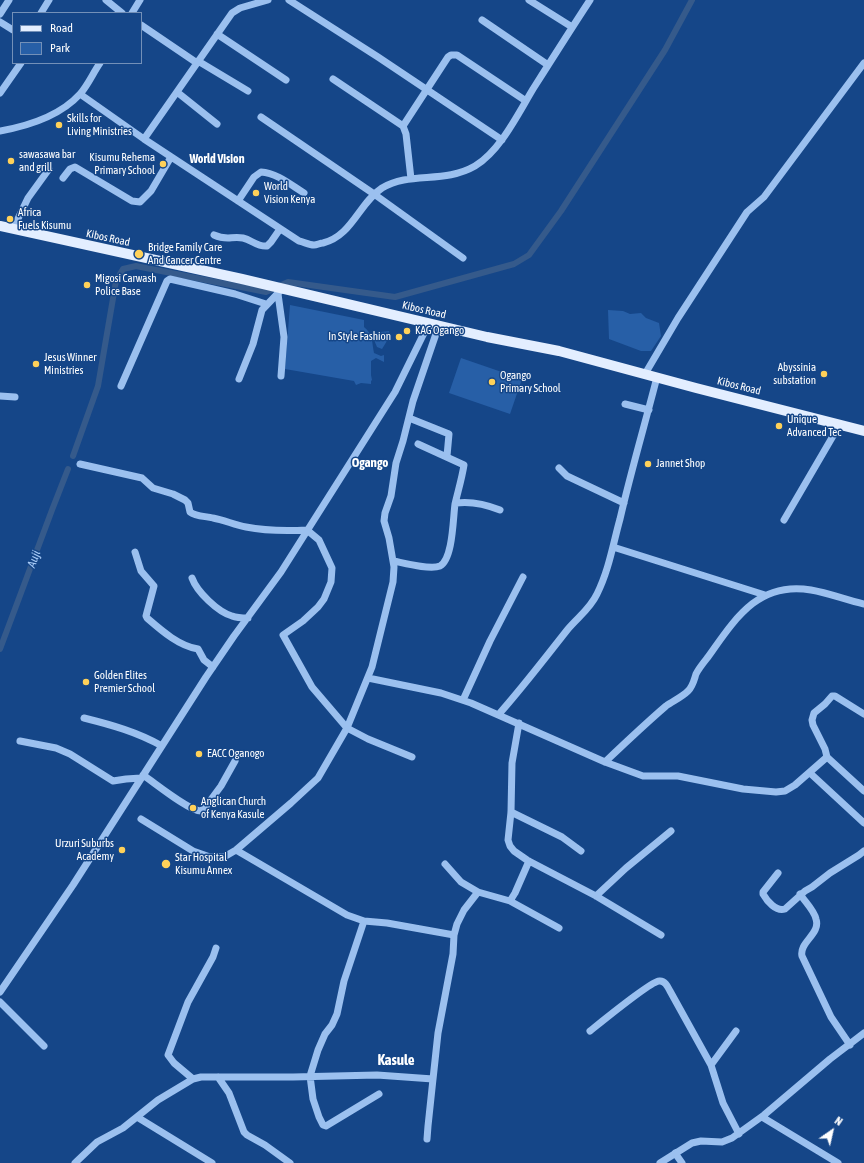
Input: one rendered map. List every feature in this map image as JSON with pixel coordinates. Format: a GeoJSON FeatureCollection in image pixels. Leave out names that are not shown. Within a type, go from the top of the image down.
{"type":"FeatureCollection","features":[{"type":"Feature","properties":{"kind":"main road","name":"Kibos Road"},"geometry":{"type":"LineString","coordinates":[[0,226],[266,285],[281,291],[487,337],[559,351],[864,431]]}},
{"type":"Feature","properties":{"kind":"street"},"geometry":{"type":"LineString","coordinates":[[0,14],[9,0]]}},
{"type":"Feature","properties":{"kind":"street"},"geometry":{"type":"LineString","coordinates":[[42,12],[49,0]]}},
{"type":"Feature","properties":{"kind":"street"},"geometry":{"type":"LineString","coordinates":[[106,0],[121,12]]}},
{"type":"Feature","properties":{"kind":"street"},"geometry":{"type":"LineString","coordinates":[[133,12],[140,0]]}},
{"type":"Feature","properties":{"kind":"street"},"geometry":{"type":"LineString","coordinates":[[144,139],[232,14],[240,8],[268,0]]}},
{"type":"Feature","properties":{"kind":"street"},"geometry":{"type":"LineString","coordinates":[[288,0],[502,140]]}},
{"type":"Feature","properties":{"kind":"street"},"geometry":{"type":"LineString","coordinates":[[529,0],[572,28]]}},
{"type":"Feature","properties":{"kind":"street"},"geometry":{"type":"LineString","coordinates":[[80,94],[144,139],[280,229],[299,241],[314,245],[328,242],[342,233],[356,218],[374,194],[394,182],[411,179],[444,177],[459,173],[476,165],[502,140],[590,0]]}},
{"type":"Feature","properties":{"kind":"street"},"geometry":{"type":"LineString","coordinates":[[482,20],[548,65]]}},
{"type":"Feature","properties":{"kind":"street"},"geometry":{"type":"LineString","coordinates":[[0,22],[12,29]]}},
{"type":"Feature","properties":{"kind":"street"},"geometry":{"type":"LineString","coordinates":[[142,26],[198,62],[248,91]]}},
{"type":"Feature","properties":{"kind":"street"},"geometry":{"type":"LineString","coordinates":[[218,33],[286,80]]}},
{"type":"Feature","properties":{"kind":"street"},"geometry":{"type":"LineString","coordinates":[[402,126],[448,57],[454,54],[526,101]]}},
{"type":"Feature","properties":{"kind":"street"},"geometry":{"type":"LineString","coordinates":[[0,93],[20,64]]}},
{"type":"Feature","properties":{"kind":"street"},"geometry":{"type":"LineString","coordinates":[[0,131],[23,126],[40,120],[62,109],[80,94],[99,64]]}},
{"type":"Feature","properties":{"kind":"street"},"geometry":{"type":"LineString","coordinates":[[645,374],[678,318],[747,212],[764,196],[864,64]]}},
{"type":"Feature","properties":{"kind":"street"},"geometry":{"type":"LineString","coordinates":[[333,79],[402,126],[406,134],[411,179]]}},
{"type":"Feature","properties":{"kind":"street"},"geometry":{"type":"LineString","coordinates":[[177,92],[217,124]]}},
{"type":"Feature","properties":{"kind":"street"},"geometry":{"type":"LineString","coordinates":[[261,117],[374,194],[463,258]]}},
{"type":"Feature","properties":{"kind":"street"},"geometry":{"type":"LineString","coordinates":[[63,178],[70,169],[75,167],[132,201],[140,202],[150,191],[172,157]]}},
{"type":"Feature","properties":{"kind":"street"},"geometry":{"type":"LineString","coordinates":[[13,229],[28,198],[49,169]]}},
{"type":"Feature","properties":{"kind":"street"},"geometry":{"type":"LineString","coordinates":[[238,201],[254,177],[261,172],[266,172],[277,177],[304,194]]}},
{"type":"Feature","properties":{"kind":"street"},"geometry":{"type":"LineString","coordinates":[[214,235],[222,239],[244,238],[256,245],[267,246],[280,229]]}},
{"type":"Feature","properties":{"kind":"street"},"geometry":{"type":"LineString","coordinates":[[120,386],[167,281],[170,280],[235,294],[266,304]]}},
{"type":"Feature","properties":{"kind":"street"},"geometry":{"type":"LineString","coordinates":[[239,379],[253,344],[261,314],[266,304],[281,291]]}},
{"type":"Feature","properties":{"kind":"street"},"geometry":{"type":"LineString","coordinates":[[281,291],[284,337],[281,376]]}},
{"type":"Feature","properties":{"kind":"street"},"geometry":{"type":"LineString","coordinates":[[141,819],[183,846],[205,856],[219,858],[224,857],[236,850],[318,778],[348,728],[368,678],[393,582],[394,561],[384,521],[385,513],[391,496],[396,463],[434,324]]}},
{"type":"Feature","properties":{"kind":"street"},"geometry":{"type":"LineString","coordinates":[[0,992],[73,885],[213,667],[281,572],[356,456],[434,324]]}},
{"type":"Feature","properties":{"kind":"street"},"geometry":{"type":"LineString","coordinates":[[499,714],[527,682],[570,628],[588,609],[597,595],[607,570],[657,377]]}},
{"type":"Feature","properties":{"kind":"street"},"geometry":{"type":"LineString","coordinates":[[0,396],[15,397]]}},
{"type":"Feature","properties":{"kind":"street"},"geometry":{"type":"LineString","coordinates":[[626,404],[649,410]]}},
{"type":"Feature","properties":{"kind":"street"},"geometry":{"type":"LineString","coordinates":[[409,418],[449,434],[447,456]]}},
{"type":"Feature","properties":{"kind":"street"},"geometry":{"type":"LineString","coordinates":[[784,520],[840,424]]}},
{"type":"Feature","properties":{"kind":"street"},"geometry":{"type":"LineString","coordinates":[[394,561],[434,567],[441,565],[445,561],[452,535],[456,503],[464,465],[418,444]]}},
{"type":"Feature","properties":{"kind":"street"},"geometry":{"type":"LineString","coordinates":[[80,464],[142,478],[153,488],[173,494],[185,500],[188,503],[190,512],[194,514],[214,518],[246,528],[285,531],[307,530],[319,540],[332,568],[331,582],[324,599],[318,607],[303,621],[283,635],[312,687],[348,728],[368,739],[412,756]]}},
{"type":"Feature","properties":{"kind":"street"},"geometry":{"type":"LineString","coordinates":[[559,468],[567,476],[624,503]]}},
{"type":"Feature","properties":{"kind":"street"},"geometry":{"type":"LineString","coordinates":[[456,503],[465,502],[486,505],[500,510]]}},
{"type":"Feature","properties":{"kind":"street"},"geometry":{"type":"LineString","coordinates":[[613,547],[765,595]]}},
{"type":"Feature","properties":{"kind":"street"},"geometry":{"type":"LineString","coordinates":[[135,552],[142,571],[154,586],[146,616],[147,618],[175,640],[187,647],[198,649],[204,660],[213,667]]}},
{"type":"Feature","properties":{"kind":"street"},"geometry":{"type":"LineString","coordinates":[[463,700],[490,641],[523,577]]}},
{"type":"Feature","properties":{"kind":"street"},"geometry":{"type":"LineString","coordinates":[[192,578],[198,589],[220,610],[231,616],[248,618]]}},
{"type":"Feature","properties":{"kind":"street"},"geometry":{"type":"LineString","coordinates":[[605,762],[658,713],[689,690],[693,684],[696,674],[729,627],[747,607],[765,595],[792,589],[811,590],[864,604]]}},
{"type":"Feature","properties":{"kind":"street"},"geometry":{"type":"LineString","coordinates":[[368,678],[433,691],[463,700],[499,714],[605,762],[643,776],[678,776],[743,789],[776,792],[785,791],[810,773],[827,758]]}},
{"type":"Feature","properties":{"kind":"street"},"geometry":{"type":"LineString","coordinates":[[864,714],[835,696],[832,696],[814,713],[812,720],[825,749],[827,758],[864,791]]}},
{"type":"Feature","properties":{"kind":"street"},"geometry":{"type":"LineString","coordinates":[[84,718],[145,736],[162,746]]}},
{"type":"Feature","properties":{"kind":"street"},"geometry":{"type":"LineString","coordinates":[[519,723],[512,763],[509,843],[514,851],[529,861],[596,896],[661,935]]}},
{"type":"Feature","properties":{"kind":"street"},"geometry":{"type":"LineString","coordinates":[[20,741],[56,748],[70,754],[112,781],[142,777],[194,810],[201,811],[221,786],[235,761]]}},
{"type":"Feature","properties":{"kind":"street"},"geometry":{"type":"LineString","coordinates":[[810,773],[864,823]]}},
{"type":"Feature","properties":{"kind":"street"},"geometry":{"type":"LineString","coordinates":[[511,812],[556,833],[581,851]]}},
{"type":"Feature","properties":{"kind":"street"},"geometry":{"type":"LineString","coordinates":[[596,896],[626,868],[671,831]]}},
{"type":"Feature","properties":{"kind":"street"},"geometry":{"type":"LineString","coordinates":[[236,850],[347,916],[364,921],[387,923],[454,935]]}},
{"type":"Feature","properties":{"kind":"street"},"geometry":{"type":"LineString","coordinates":[[778,873],[763,894],[776,909],[779,910],[785,909],[800,894],[830,873],[859,856],[864,851]]}},
{"type":"Feature","properties":{"kind":"street"},"geometry":{"type":"LineString","coordinates":[[510,901],[529,861]]}},
{"type":"Feature","properties":{"kind":"street"},"geometry":{"type":"LineString","coordinates":[[445,864],[461,882],[478,892],[510,901],[559,928]]}},
{"type":"Feature","properties":{"kind":"street"},"geometry":{"type":"LineString","coordinates":[[427,1139],[438,1032],[453,954],[454,935],[457,924],[464,910],[478,892]]}},
{"type":"Feature","properties":{"kind":"street"},"geometry":{"type":"LineString","coordinates":[[800,894],[817,921],[817,926],[802,947],[802,956],[832,1017],[850,1045]]}},
{"type":"Feature","properties":{"kind":"street"},"geometry":{"type":"LineString","coordinates":[[364,921],[344,981],[337,1014],[332,1025],[325,1034],[318,1050],[310,1076],[312,1099],[323,1125],[326,1126],[379,1094]]}},
{"type":"Feature","properties":{"kind":"street"},"geometry":{"type":"LineString","coordinates":[[193,1079],[174,1063],[168,1055],[188,1002],[213,957],[216,948]]}},
{"type":"Feature","properties":{"kind":"street"},"geometry":{"type":"LineString","coordinates":[[590,1031],[646,988],[658,981],[664,982],[711,1065],[723,1103],[739,1134]]}},
{"type":"Feature","properties":{"kind":"street"},"geometry":{"type":"LineString","coordinates":[[0,1002],[44,1046]]}},
{"type":"Feature","properties":{"kind":"street"},"geometry":{"type":"LineString","coordinates":[[711,1065],[736,1031]]}},
{"type":"Feature","properties":{"kind":"street"},"geometry":{"type":"LineString","coordinates":[[660,1163],[692,1143],[701,1141],[722,1142],[739,1134],[864,1034]]}},
{"type":"Feature","properties":{"kind":"street"},"geometry":{"type":"LineString","coordinates":[[75,1163],[97,1142],[123,1128],[158,1100],[193,1079],[218,1077],[377,1075],[433,1079]]}},
{"type":"Feature","properties":{"kind":"street"},"geometry":{"type":"LineString","coordinates":[[218,1077],[229,1093],[244,1132],[290,1163]]}},
{"type":"Feature","properties":{"kind":"street"},"geometry":{"type":"LineString","coordinates":[[137,1117],[212,1163]]}},
{"type":"Feature","properties":{"kind":"street"},"geometry":{"type":"LineString","coordinates":[[762,1117],[838,1163]]}},
{"type":"Feature","properties":{"kind":"street"},"geometry":{"type":"LineString","coordinates":[[675,1153],[682,1163]]}},
{"type":"Feature","properties":{"kind":"street"},"geometry":{"type":"LineString","coordinates":[[824,1163],[830,1157]]}},
{"type":"Feature","properties":{"kind":"green space"},"geometry":{"type":"Polygon","coordinates":[[[290,305],[364,320],[364,327],[371,336],[374,353],[381,356],[384,355],[384,362],[376,358],[371,361],[371,384],[361,383],[356,385],[354,381],[285,369],[290,305]]]}},
{"type":"Feature","properties":{"kind":"green space"},"geometry":{"type":"Polygon","coordinates":[[[608,310],[623,311],[630,314],[641,313],[646,318],[659,323],[661,336],[651,351],[641,351],[609,339],[608,310]]]}},
{"type":"Feature","properties":{"kind":"green space"},"geometry":{"type":"Polygon","coordinates":[[[389,331],[390,336],[382,349],[377,347],[374,340],[375,337],[381,332],[389,331]]]}},
{"type":"Feature","properties":{"kind":"green space"},"geometry":{"type":"Polygon","coordinates":[[[461,358],[522,379],[510,414],[449,393],[461,358]]]}},
{"type":"Feature","properties":{"kind":"waterway"},"geometry":{"type":"LineString","coordinates":[[73,456],[98,386],[116,281],[123,269],[136,266],[266,292],[288,282],[395,297],[514,264],[529,255],[561,211],[665,50],[692,0]]}},
{"type":"Feature","properties":{"kind":"waterway","name":"Auji"},"geometry":{"type":"LineString","coordinates":[[0,649],[68,469]]}},
{"type":"Feature","properties":{"kind":"place","name":"Skills for Living Ministries"},"geometry":{"type":"Point","coordinates":[59,125]}},
{"type":"Feature","properties":{"kind":"place","name":"sawasawa bar and grill"},"geometry":{"type":"Point","coordinates":[11,161]}},
{"type":"Feature","properties":{"kind":"place","name":"Kisumu Rehema Primary School"},"geometry":{"type":"Point","coordinates":[163,164]}},
{"type":"Feature","properties":{"kind":"place","name":"World Vision Kenya"},"geometry":{"type":"Point","coordinates":[256,193]}},
{"type":"Feature","properties":{"kind":"place","name":"Africa Fuels Kisumu"},"geometry":{"type":"Point","coordinates":[10,219]}},
{"type":"Feature","properties":{"kind":"place","name":"Bridge Family Care And Cancer Centre"},"geometry":{"type":"Point","coordinates":[139,254]}},
{"type":"Feature","properties":{"kind":"place","name":"Migosi Carwash Police Base"},"geometry":{"type":"Point","coordinates":[87,285]}},
{"type":"Feature","properties":{"kind":"place","name":"KAG Ogango"},"geometry":{"type":"Point","coordinates":[407,331]}},
{"type":"Feature","properties":{"kind":"place","name":"In Style Fashion"},"geometry":{"type":"Point","coordinates":[399,337]}},
{"type":"Feature","properties":{"kind":"place","name":"Jesus Winner Ministries"},"geometry":{"type":"Point","coordinates":[36,364]}},
{"type":"Feature","properties":{"kind":"place","name":"Abyssinia substation"},"geometry":{"type":"Point","coordinates":[824,374]}},
{"type":"Feature","properties":{"kind":"place","name":"Ogango Primary School"},"geometry":{"type":"Point","coordinates":[492,382]}},
{"type":"Feature","properties":{"kind":"place","name":"Unique Advanced Tec"},"geometry":{"type":"Point","coordinates":[779,426]}},
{"type":"Feature","properties":{"kind":"place","name":"Jannet Shop"},"geometry":{"type":"Point","coordinates":[648,464]}},
{"type":"Feature","properties":{"kind":"place","name":"Golden Elites Premier School"},"geometry":{"type":"Point","coordinates":[86,682]}},
{"type":"Feature","properties":{"kind":"place","name":"EACC Oganogo"},"geometry":{"type":"Point","coordinates":[199,754]}},
{"type":"Feature","properties":{"kind":"place","name":"Anglican Church of Kenya Kasule"},"geometry":{"type":"Point","coordinates":[193,808]}},
{"type":"Feature","properties":{"kind":"place","name":"Urzuri Suburbs Academy"},"geometry":{"type":"Point","coordinates":[122,850]}},
{"type":"Feature","properties":{"kind":"place","name":"Star Hospital Kisumu Annex"},"geometry":{"type":"Point","coordinates":[166,864]}},
{"type":"Feature","properties":{"kind":"district","name":"World Vision"},"geometry":{"type":"Point","coordinates":[217,159]}},
{"type":"Feature","properties":{"kind":"district","name":"Ogango"},"geometry":{"type":"Point","coordinates":[370,463]}},
{"type":"Feature","properties":{"kind":"district","name":"Kasule"},"geometry":{"type":"Point","coordinates":[396,1060]}}]}
